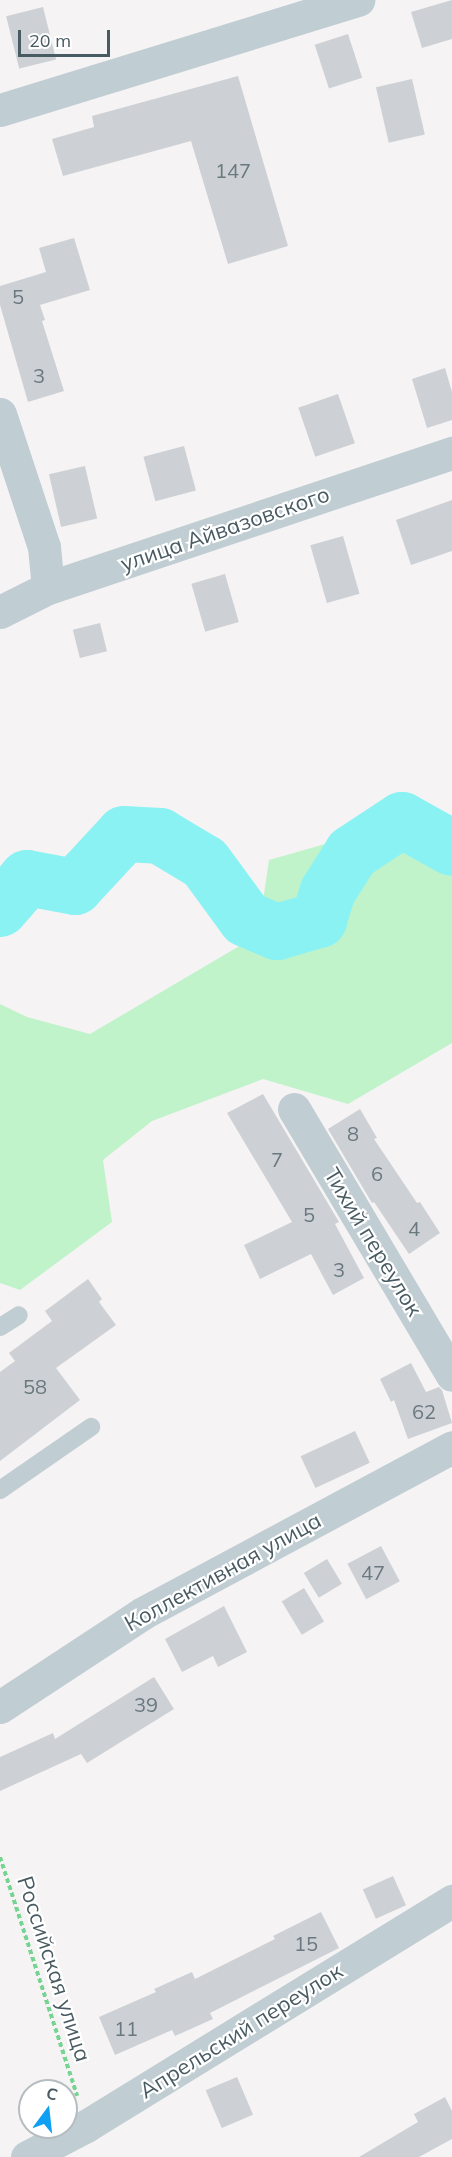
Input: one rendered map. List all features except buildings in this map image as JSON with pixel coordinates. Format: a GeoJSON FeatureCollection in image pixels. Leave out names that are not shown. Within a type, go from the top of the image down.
{"type":"FeatureCollection","features":[{"type":"Feature","properties":{"kind":"street"},"geometry":{"type":"LineString","coordinates":[[0,110],[358,0]]}},
{"type":"Feature","properties":{"kind":"street"},"geometry":{"type":"LineString","coordinates":[[0,414],[44,547],[48,588]]}},
{"type":"Feature","properties":{"kind":"street","name":"улица Айвазовского"},"geometry":{"type":"LineString","coordinates":[[0,612],[48,588],[452,453]]}},
{"type":"Feature","properties":{"kind":"street","name":"Тихий переулок"},"geometry":{"type":"LineString","coordinates":[[294,1108],[452,1375]]}},
{"type":"Feature","properties":{"kind":"street","name":"Коллективная улица"},"geometry":{"type":"LineString","coordinates":[[0,1707],[143,1613],[452,1447]]}},
{"type":"Feature","properties":{"kind":"street","name":"Апрельский переулок"},"geometry":{"type":"LineString","coordinates":[[27,2157],[87,2126],[452,1901]]}},
{"type":"Feature","properties":{"kind":"lane"},"geometry":{"type":"LineString","coordinates":[[0,1327],[19,1315]]}},
{"type":"Feature","properties":{"kind":"lane"},"geometry":{"type":"LineString","coordinates":[[0,1490],[91,1427]]}},
{"type":"Feature","properties":{"kind":"path","name":"Российская улица"},"geometry":{"type":"LineString","coordinates":[[0,1857],[87,2126]]}},
{"type":"Feature","properties":{"kind":"green space"},"geometry":{"type":"Polygon","coordinates":[[[385,827],[452,837],[452,1043],[348,1104],[263,1079],[152,1121],[103,1160],[112,1222],[20,1290],[0,1283],[0,1004],[27,1017],[90,1034],[258,935],[269,860],[385,827]]]}},
{"type":"Feature","properties":{"kind":"waterway"},"geometry":{"type":"LineString","coordinates":[[0,909],[27,878],[75,887],[124,834],[160,836],[205,863],[246,919],[277,932],[319,920],[328,891],[352,853],[402,820],[452,848]]}}]}
